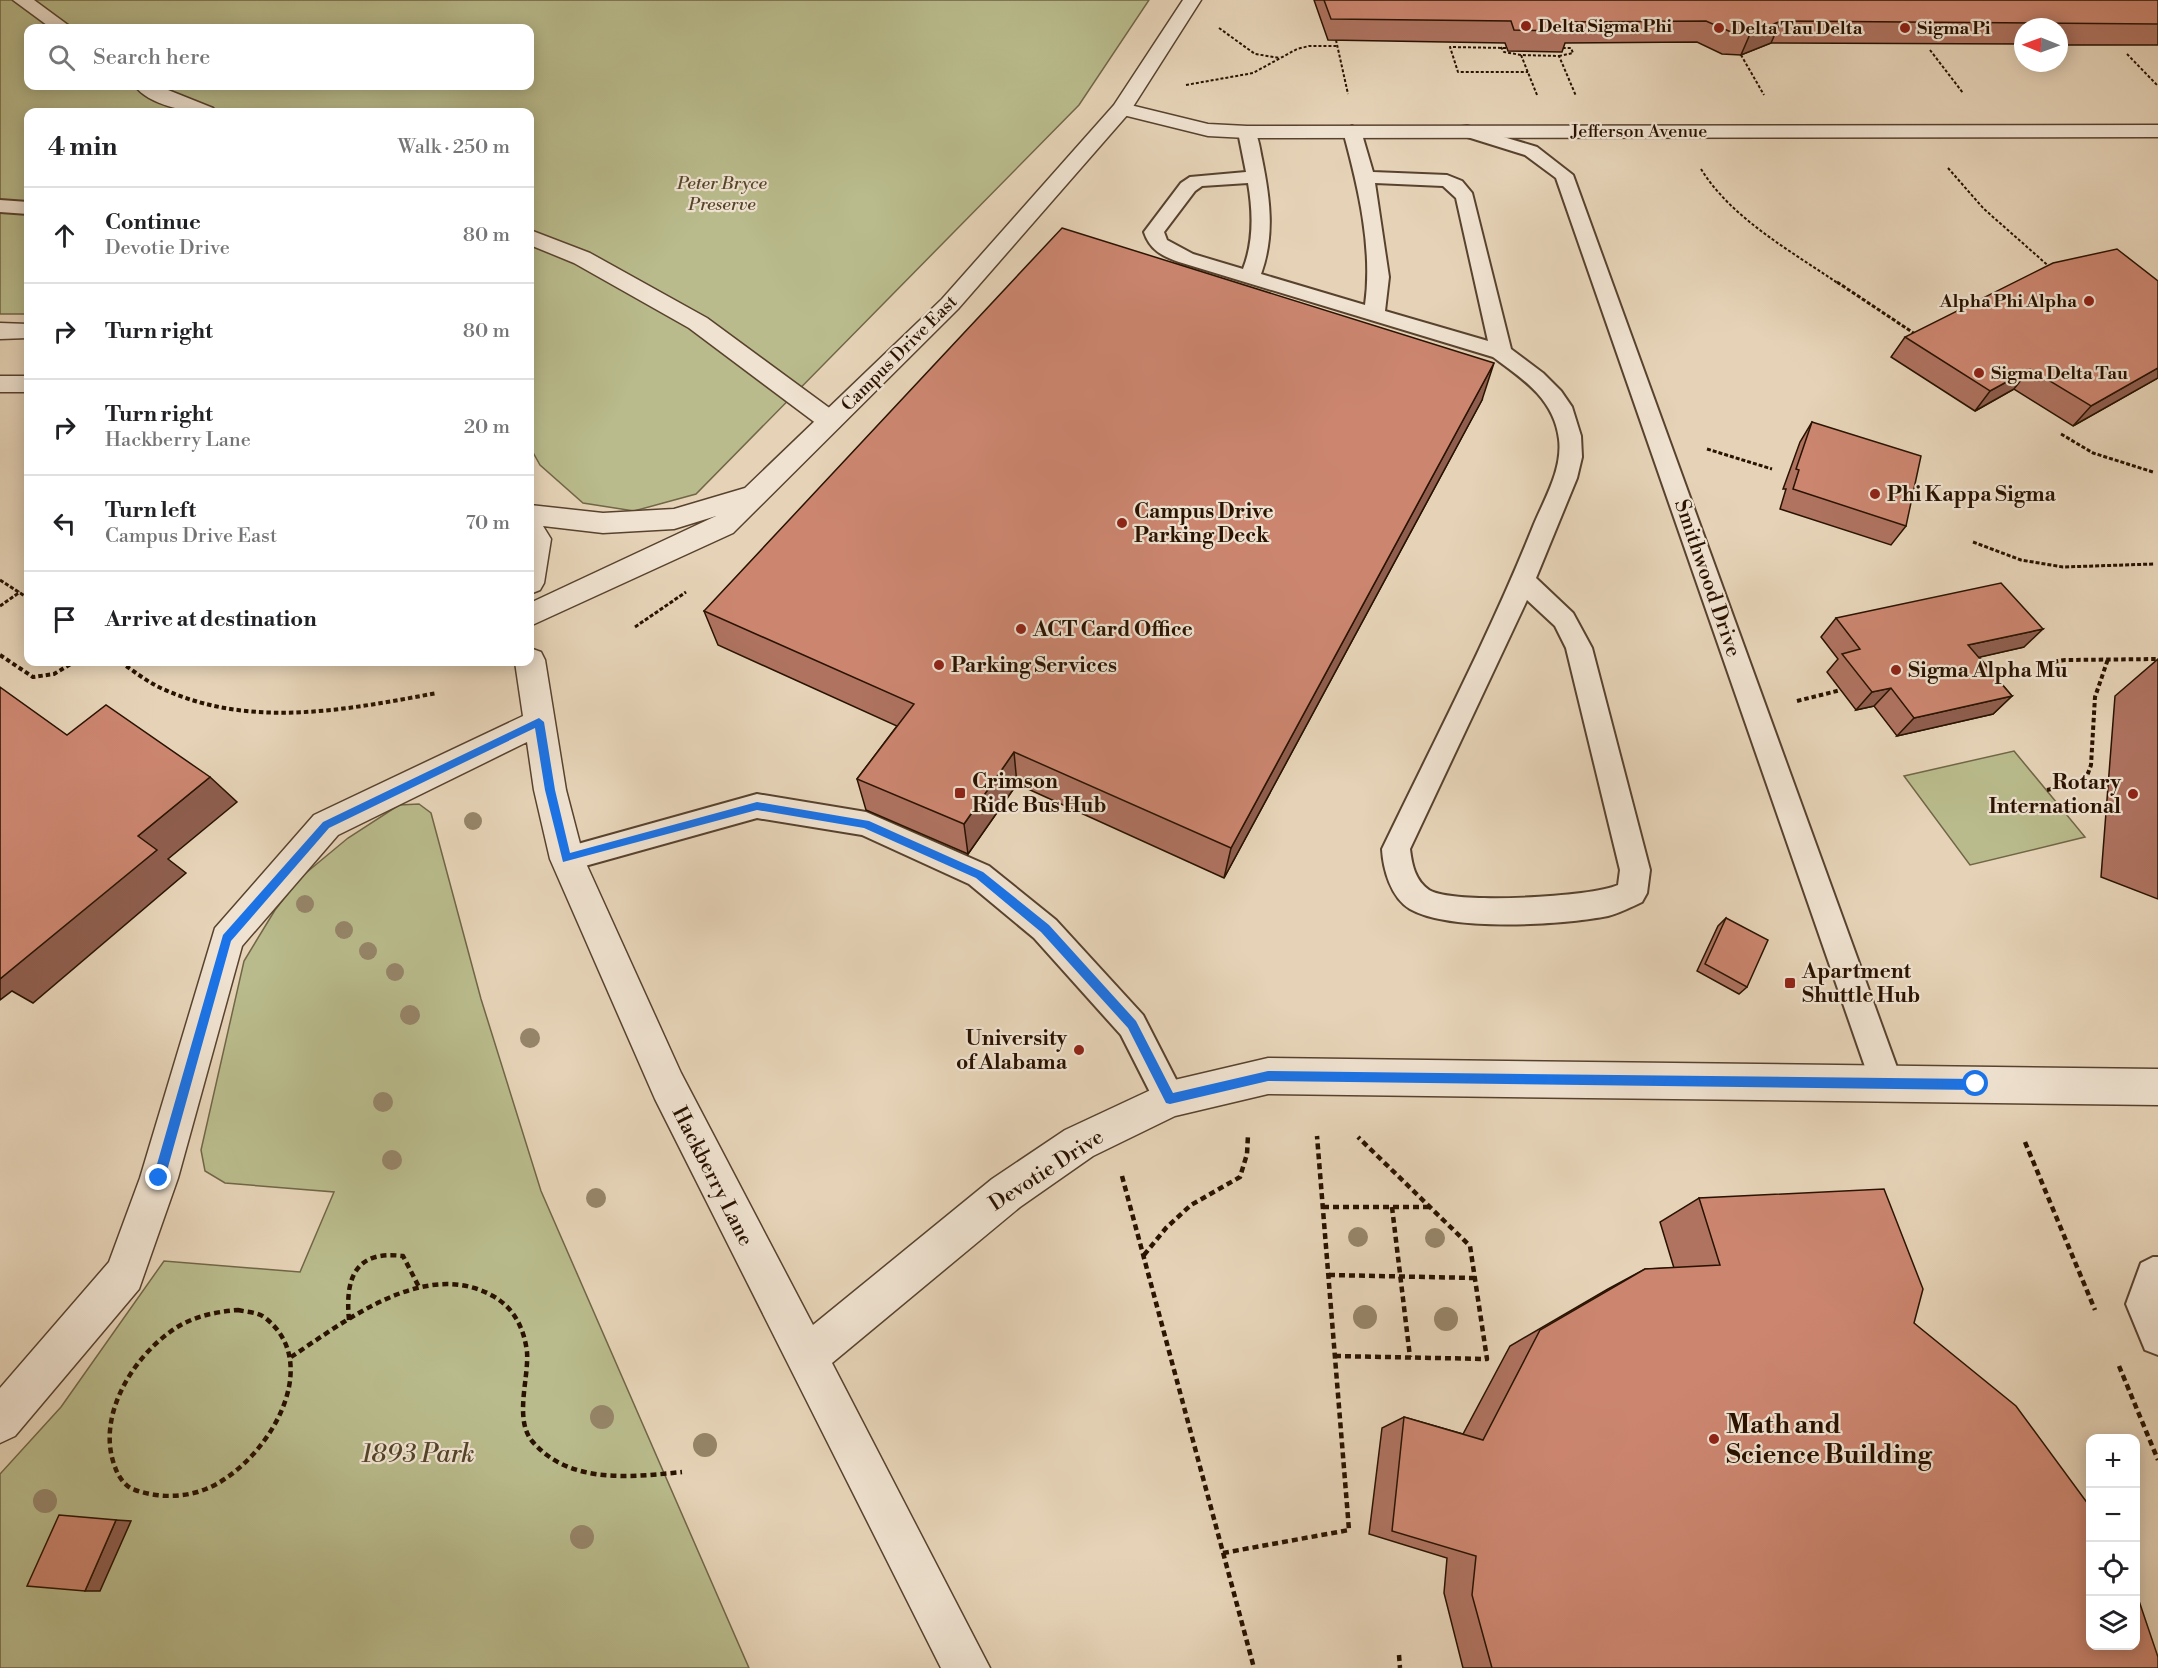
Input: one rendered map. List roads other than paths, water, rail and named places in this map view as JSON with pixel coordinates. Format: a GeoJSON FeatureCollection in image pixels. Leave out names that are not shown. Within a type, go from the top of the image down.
{"type":"FeatureCollection","features":[{"type":"Feature","properties":{"kind":"street"},"geometry":{"type":"LineString","coordinates":[[22,0],[57,24]]}},
{"type":"Feature","properties":{"kind":"street","name":"Campus Drive East"},"geometry":{"type":"LineString","coordinates":[[534,613],[723,526],[950,304],[1122,109],[1192,0]]}},
{"type":"Feature","properties":{"kind":"street"},"geometry":{"type":"LineString","coordinates":[[152,90],[195,108]]}},
{"type":"Feature","properties":{"kind":"street","name":"Jefferson Avenue"},"geometry":{"type":"LineString","coordinates":[[1122,109],[1208,130],[1247,132],[2158,131]]}},
{"type":"Feature","properties":{"kind":"street"},"geometry":{"type":"LineString","coordinates":[[534,239],[582,258],[698,323],[830,421]]}},
{"type":"Feature","properties":{"kind":"street"},"geometry":{"type":"LineString","coordinates":[[0,331],[24,331]]}},
{"type":"Feature","properties":{"kind":"street"},"geometry":{"type":"LineString","coordinates":[[0,384],[24,384]]}},
{"type":"Feature","properties":{"kind":"street"},"geometry":{"type":"LineString","coordinates":[[534,515],[603,522],[674,519],[755,495]]}},
{"type":"Feature","properties":{"kind":"street"},"geometry":{"type":"LineString","coordinates":[[534,535],[537,539],[534,558]]}},
{"type":"Feature","properties":{"kind":"street","name":"Hackberry Lane"},"geometry":{"type":"LineString","coordinates":[[531,666],[550,790],[567,859],[668,1086],[966,1668]]}},
{"type":"Feature","properties":{"kind":"street"},"geometry":{"type":"LineString","coordinates":[[0,1421],[125,1275],[159,1178],[227,939],[326,825],[539,722]]}},
{"type":"Feature","properties":{"kind":"street","name":"Devotie Drive"},"geometry":{"type":"LineString","coordinates":[[806,1358],[1006,1192],[1079,1143],[1170,1099],[1268,1076],[2158,1087]]}},
{"type":"Feature","properties":{"kind":"lane"},"geometry":{"type":"LineString","coordinates":[[1352,131],[1365,177],[1378,277],[1374,315]]}},
{"type":"Feature","properties":{"kind":"lane","name":"Smithwood Drive"},"geometry":{"type":"LineString","coordinates":[[1467,131],[1531,151],[1564,175],[1658,434],[1887,1084]]}},
{"type":"Feature","properties":{"kind":"lane"},"geometry":{"type":"LineString","coordinates":[[1247,132],[1263,212],[1260,255],[1251,276]]}},
{"type":"Feature","properties":{"kind":"lane"},"geometry":{"type":"LineString","coordinates":[[1255,177],[1197,181],[1188,187],[1154,232],[1157,242],[1164,250],[1501,352],[1542,381],[1553,394],[1566,418],[1571,439],[1570,462],[1524,582],[1396,849],[1397,867],[1407,887],[1421,901],[1450,909],[1585,906],[1609,903],[1632,892],[1635,870],[1579,648],[1564,620],[1524,582]]}},
{"type":"Feature","properties":{"kind":"lane"},"geometry":{"type":"LineString","coordinates":[[1365,177],[1447,181],[1455,185],[1465,197],[1501,352]]}},
{"type":"Feature","properties":{"kind":"lane"},"geometry":{"type":"LineString","coordinates":[[0,206],[24,208]]}},
{"type":"Feature","properties":{"kind":"lane"},"geometry":{"type":"LineString","coordinates":[[567,859],[757,806],[866,824],[979,875],[1045,928],[1132,1025],[1170,1099]]}},
{"type":"Feature","properties":{"kind":"lane"},"geometry":{"type":"LineString","coordinates":[[2158,1275],[2153,1275],[2144,1304],[2158,1337]]}},
{"type":"Feature","properties":{"kind":"place","name":"Delta Sigma Phi"},"geometry":{"type":"Point","coordinates":[1526,26]}},
{"type":"Feature","properties":{"kind":"place","name":"Delta Tau Delta"},"geometry":{"type":"Point","coordinates":[1719,28]}},
{"type":"Feature","properties":{"kind":"place","name":"Sigma Pi"},"geometry":{"type":"Point","coordinates":[1905,28]}},
{"type":"Feature","properties":{"kind":"place","name":"Alpha Phi Alpha"},"geometry":{"type":"Point","coordinates":[2089,301]}},
{"type":"Feature","properties":{"kind":"place","name":"Sigma Delta Tau"},"geometry":{"type":"Point","coordinates":[1979,373]}},
{"type":"Feature","properties":{"kind":"place","name":"Phi Kappa Sigma"},"geometry":{"type":"Point","coordinates":[1875,494]}},
{"type":"Feature","properties":{"kind":"place","name":"Campus Drive Parking Deck"},"geometry":{"type":"Point","coordinates":[1122,523]}},
{"type":"Feature","properties":{"kind":"place","name":"ACT Card Office"},"geometry":{"type":"Point","coordinates":[1021,629]}},
{"type":"Feature","properties":{"kind":"place","name":"Parking Services"},"geometry":{"type":"Point","coordinates":[939,665]}},
{"type":"Feature","properties":{"kind":"place","name":"Sigma Alpha Mu"},"geometry":{"type":"Point","coordinates":[1896,670]}},
{"type":"Feature","properties":{"kind":"place","name":"Crimson Ride Bus Hub"},"geometry":{"type":"Point","coordinates":[960,793]}},
{"type":"Feature","properties":{"kind":"place","name":"Rotary International"},"geometry":{"type":"Point","coordinates":[2133,794]}},
{"type":"Feature","properties":{"kind":"place","name":"Apartment Shuttle Hub"},"geometry":{"type":"Point","coordinates":[1790,983]}},
{"type":"Feature","properties":{"kind":"place","name":"University of Alabama"},"geometry":{"type":"Point","coordinates":[1079,1050]}},
{"type":"Feature","properties":{"kind":"place","name":"Math and Science Building"},"geometry":{"type":"Point","coordinates":[1714,1439]}},
{"type":"Feature","properties":{"kind":"park label","name":"Peter Bryce Preserve"},"geometry":{"type":"Point","coordinates":[722,193]}},
{"type":"Feature","properties":{"kind":"park label","name":"1893 Park"},"geometry":{"type":"Point","coordinates":[418,1453]}}]}
